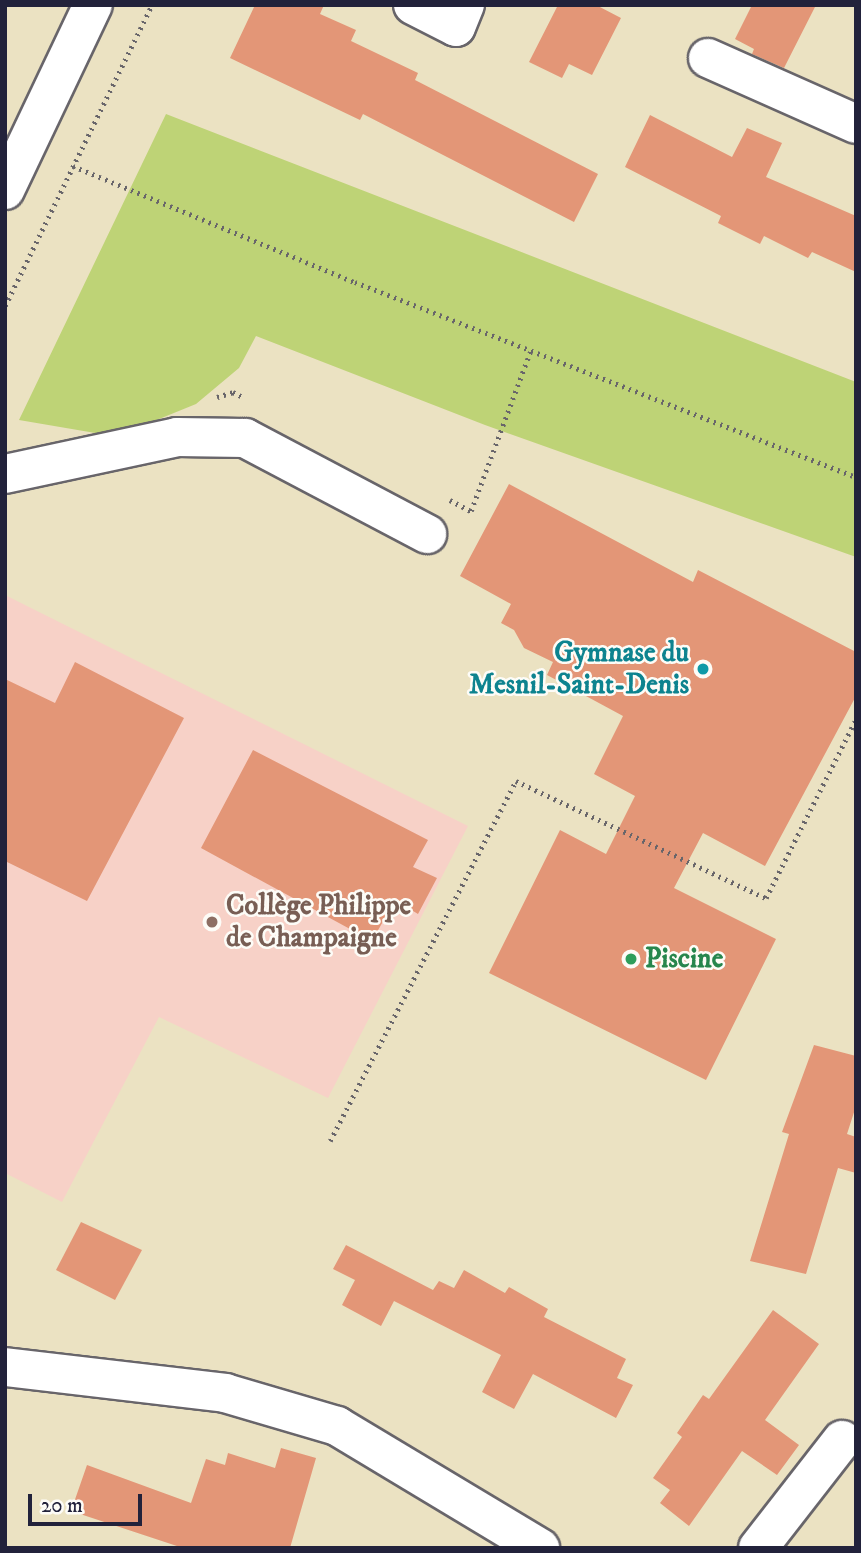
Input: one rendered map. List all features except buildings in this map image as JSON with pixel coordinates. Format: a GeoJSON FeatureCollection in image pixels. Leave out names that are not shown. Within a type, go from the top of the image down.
{"type":"FeatureCollection","features":[{"type":"Feature","properties":{"kind":"street"},"geometry":{"type":"LineString","coordinates":[[5,190],[93,5]]}},
{"type":"Feature","properties":{"kind":"street"},"geometry":{"type":"LineString","coordinates":[[413,5],[456,27],[465,5]]}},
{"type":"Feature","properties":{"kind":"street"},"geometry":{"type":"LineString","coordinates":[[708,58],[856,124]]}},
{"type":"Feature","properties":{"kind":"street"},"geometry":{"type":"LineString","coordinates":[[5,474],[177,437],[245,438],[427,534]]}},
{"type":"Feature","properties":{"kind":"street"},"geometry":{"type":"LineString","coordinates":[[5,1367],[225,1393],[337,1426],[541,1548]]}},
{"type":"Feature","properties":{"kind":"street"},"geometry":{"type":"LineString","coordinates":[[758,1548],[842,1440]]}},
{"type":"Feature","properties":{"kind":"path"},"geometry":{"type":"LineString","coordinates":[[5,306],[152,5]]}},
{"type":"Feature","properties":{"kind":"path"},"geometry":{"type":"LineString","coordinates":[[73,166],[530,352],[856,477]]}},
{"type":"Feature","properties":{"kind":"path"},"geometry":{"type":"LineString","coordinates":[[471,511],[530,352]]}},
{"type":"Feature","properties":{"kind":"path"},"geometry":{"type":"LineString","coordinates":[[330,1141],[516,781],[766,898],[856,719]]}},
{"type":"Feature","properties":{"kind":"shaded area","name":"Collège Philippe de Champaigne"},"geometry":{"type":"Polygon","coordinates":[[[5,595],[468,826],[328,1098],[159,1017],[62,1202],[5,1173],[5,595]]]}},
{"type":"Feature","properties":{"kind":"green space"},"geometry":{"type":"Polygon","coordinates":[[[166,114],[856,382],[856,557],[485,425],[256,336],[239,368],[196,404],[137,428],[107,435],[19,420],[166,114]]]}},
{"type":"Feature","properties":{"kind":"place","name":"Gymnase du Mesnil-Saint-Denis"},"geometry":{"type":"Point","coordinates":[703,669]}},
{"type":"Feature","properties":{"kind":"place","name":"Collège Philippe de Champaigne"},"geometry":{"type":"Point","coordinates":[212,922]}},
{"type":"Feature","properties":{"kind":"place","name":"Piscine"},"geometry":{"type":"Point","coordinates":[631,959]}}]}
